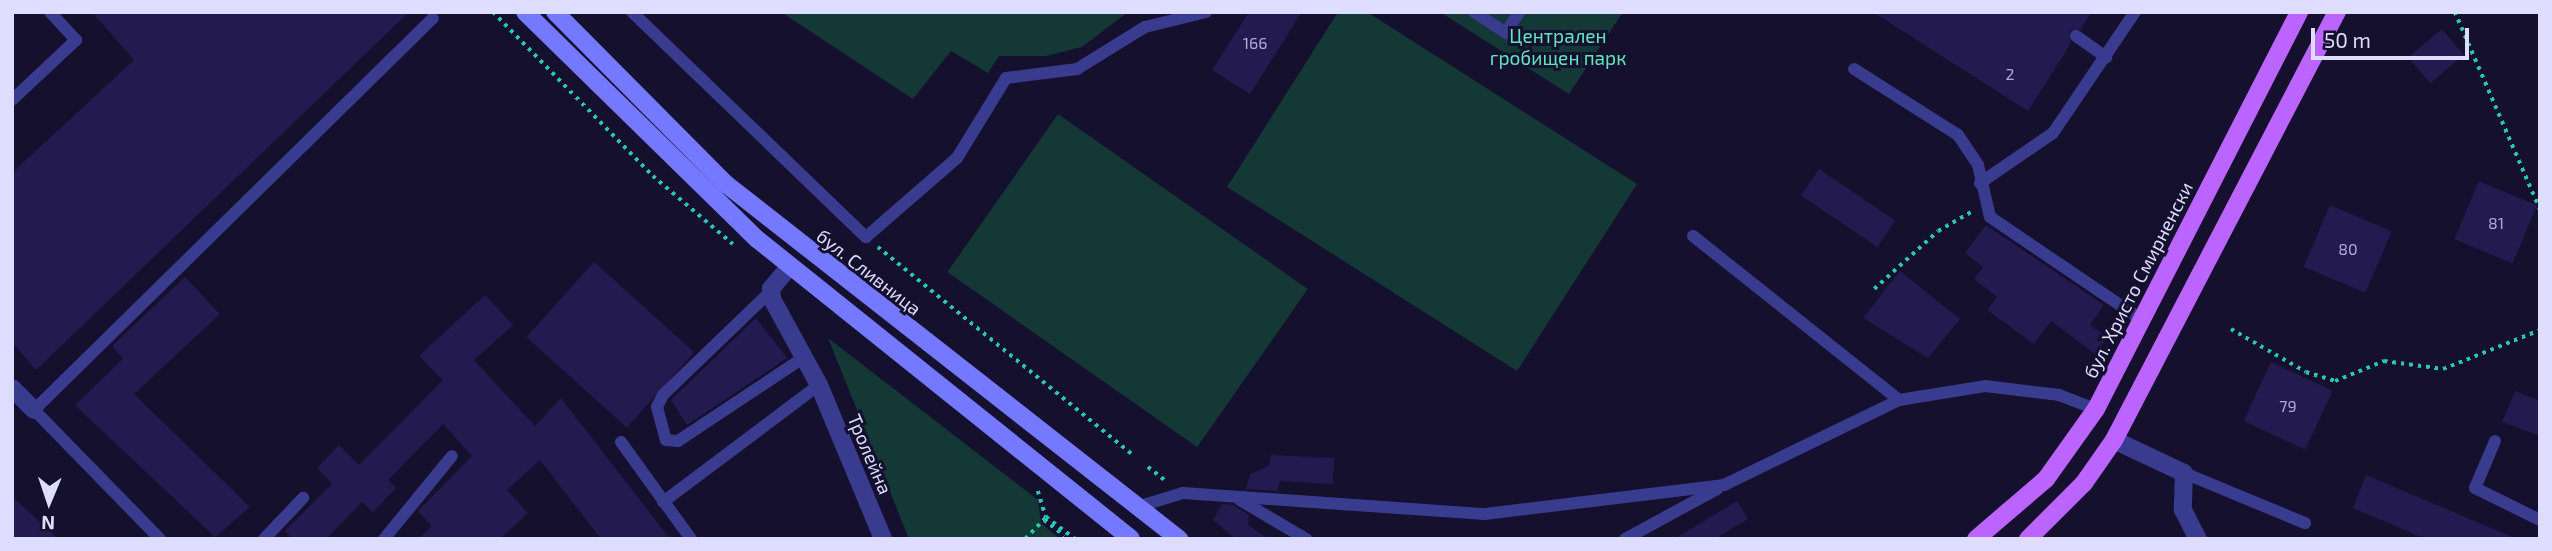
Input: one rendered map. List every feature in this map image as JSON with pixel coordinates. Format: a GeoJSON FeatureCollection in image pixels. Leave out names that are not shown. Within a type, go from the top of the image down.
{"type":"FeatureCollection","features":[{"type":"Feature","properties":{"kind":"main road"},"geometry":{"type":"LineString","coordinates":[[525,12],[670,161],[790,266],[1131,539]]}},
{"type":"Feature","properties":{"kind":"main road","name":"бул. Сливница"},"geometry":{"type":"LineString","coordinates":[[555,12],[726,184],[1179,539]]}},
{"type":"Feature","properties":{"kind":"main road","name":"бул. Христо Смирненски"},"geometry":{"type":"LineString","coordinates":[[1976,539],[2046,480],[2095,410],[2299,12]]}},
{"type":"Feature","properties":{"kind":"main road"},"geometry":{"type":"LineString","coordinates":[[2028,539],[2084,482],[2114,440],[2337,12]]}},
{"type":"Feature","properties":{"kind":"street"},"geometry":{"type":"LineString","coordinates":[[771,291],[790,266]]}},
{"type":"Feature","properties":{"kind":"street","name":"Тролейна"},"geometry":{"type":"LineString","coordinates":[[771,291],[818,385],[883,539]]}},
{"type":"Feature","properties":{"kind":"street"},"geometry":{"type":"LineString","coordinates":[[12,388],[34,410]]}},
{"type":"Feature","properties":{"kind":"street"},"geometry":{"type":"LineString","coordinates":[[2114,440],[2184,473],[2183,510],[2198,539]]}},
{"type":"Feature","properties":{"kind":"lane"},"geometry":{"type":"LineString","coordinates":[[12,100],[76,40],[50,12]]}},
{"type":"Feature","properties":{"kind":"lane"},"geometry":{"type":"LineString","coordinates":[[632,12],[866,237],[957,158],[1006,78],[1077,69],[1145,27],[1206,12]]}},
{"type":"Feature","properties":{"kind":"lane"},"geometry":{"type":"LineString","coordinates":[[1474,12],[1506,33],[1520,12]]}},
{"type":"Feature","properties":{"kind":"lane"},"geometry":{"type":"LineString","coordinates":[[1980,183],[2053,133],[2135,12]]}},
{"type":"Feature","properties":{"kind":"lane"},"geometry":{"type":"LineString","coordinates":[[160,539],[34,410],[433,18]]}},
{"type":"Feature","properties":{"kind":"lane"},"geometry":{"type":"LineString","coordinates":[[2076,36],[2106,57]]}},
{"type":"Feature","properties":{"kind":"lane"},"geometry":{"type":"LineString","coordinates":[[1854,69],[1958,135],[1978,165],[1985,207],[1990,217],[2142,320]]}},
{"type":"Feature","properties":{"kind":"lane"},"geometry":{"type":"LineString","coordinates":[[1693,236],[1899,400]]}},
{"type":"Feature","properties":{"kind":"lane"},"geometry":{"type":"LineString","coordinates":[[771,291],[663,395],[657,407],[666,440],[678,441],[803,358]]}},
{"type":"Feature","properties":{"kind":"lane"},"geometry":{"type":"LineString","coordinates":[[663,502],[818,385]]}},
{"type":"Feature","properties":{"kind":"lane"},"geometry":{"type":"LineString","coordinates":[[1625,539],[1724,485],[1899,400],[1985,386],[2059,395],[2095,410]]}},
{"type":"Feature","properties":{"kind":"lane"},"geometry":{"type":"LineString","coordinates":[[2495,441],[2475,488],[2540,520]]}},
{"type":"Feature","properties":{"kind":"lane"},"geometry":{"type":"LineString","coordinates":[[621,442],[691,539]]}},
{"type":"Feature","properties":{"kind":"lane"},"geometry":{"type":"LineString","coordinates":[[384,539],[452,456]]}},
{"type":"Feature","properties":{"kind":"lane"},"geometry":{"type":"LineString","coordinates":[[2184,473],[2305,523]]}},
{"type":"Feature","properties":{"kind":"lane"},"geometry":{"type":"LineString","coordinates":[[1137,507],[1183,493],[1485,514],[1724,485]]}},
{"type":"Feature","properties":{"kind":"lane"},"geometry":{"type":"LineString","coordinates":[[1232,495],[1306,539]]}},
{"type":"Feature","properties":{"kind":"lane"},"geometry":{"type":"LineString","coordinates":[[267,538],[303,498]]}},
{"type":"Feature","properties":{"kind":"path"},"geometry":{"type":"LineString","coordinates":[[2455,12],[2540,209]]}},
{"type":"Feature","properties":{"kind":"path"},"geometry":{"type":"LineString","coordinates":[[1874,289],[1959,214],[1985,207]]}},
{"type":"Feature","properties":{"kind":"path"},"geometry":{"type":"LineString","coordinates":[[866,237],[1132,453]]}},
{"type":"Feature","properties":{"kind":"path"},"geometry":{"type":"LineString","coordinates":[[2231,329],[2306,372],[2335,381],[2384,360],[2443,369],[2540,330]]}},
{"type":"Feature","properties":{"kind":"path"},"geometry":{"type":"LineString","coordinates":[[1149,467],[1168,482]]}},
{"type":"Feature","properties":{"kind":"path"},"geometry":{"type":"LineString","coordinates":[[1025,539],[1045,519],[1065,536]]}},
{"type":"Feature","properties":{"kind":"green space"},"geometry":{"type":"Polygon","coordinates":[[[781,12],[1128,12],[1082,47],[1046,56],[999,56],[988,73],[951,51],[913,99],[781,12]]]}},
{"type":"Feature","properties":{"kind":"green space"},"geometry":{"type":"Polygon","coordinates":[[[1338,12],[1367,12],[1637,184],[1517,371],[1227,187],[1338,12]]]}},
{"type":"Feature","properties":{"kind":"green space","name":"Централен гробищен парк"},"geometry":{"type":"Polygon","coordinates":[[[1440,12],[1623,12],[1569,94],[1440,12]]]}},
{"type":"Feature","properties":{"kind":"green space"},"geometry":{"type":"Polygon","coordinates":[[[1058,114],[1308,289],[1197,447],[947,272],[1058,114]]]}},
{"type":"Feature","properties":{"kind":"green space"},"geometry":{"type":"Polygon","coordinates":[[[828,338],[1038,500],[1041,523],[1060,539],[909,539],[828,338]]]}},
{"type":"Feature","properties":{"kind":"building"},"geometry":{"type":"Polygon","coordinates":[[[92,12],[409,12],[36,370],[12,342],[12,173],[134,60],[92,12]]]}},
{"type":"Feature","properties":{"kind":"building"},"geometry":{"type":"Polygon","coordinates":[[[1249,12],[1302,12],[1250,94],[1212,70],[1249,12]]]}},
{"type":"Feature","properties":{"kind":"building"},"geometry":{"type":"Polygon","coordinates":[[[1873,12],[2091,12],[2081,29],[2069,32],[2071,43],[2028,111],[1873,12]]]}},
{"type":"Feature","properties":{"kind":"building"},"geometry":{"type":"Polygon","coordinates":[[[2442,29],[2464,55],[2430,83],[2408,57],[2442,29]]]}},
{"type":"Feature","properties":{"kind":"building"},"geometry":{"type":"Polygon","coordinates":[[[1819,169],[1895,220],[1877,247],[1801,196],[1819,169]]]}},
{"type":"Feature","properties":{"kind":"building"},"geometry":{"type":"Polygon","coordinates":[[[2479,181],[2537,206],[2512,264],[2454,239],[2479,181]]]}},
{"type":"Feature","properties":{"kind":"building"},"geometry":{"type":"Polygon","coordinates":[[[2330,205],[2392,231],[2365,293],[2304,267],[2330,205]]]}},
{"type":"Feature","properties":{"kind":"building"},"geometry":{"type":"Polygon","coordinates":[[[1986,225],[2104,305],[2090,325],[2108,337],[2095,354],[2051,321],[2034,344],[1987,310],[1997,297],[1974,279],[1983,267],[1965,253],[1986,225]]]}},
{"type":"Feature","properties":{"kind":"building"},"geometry":{"type":"Polygon","coordinates":[[[594,262],[694,352],[627,427],[526,337],[594,262]]]}},
{"type":"Feature","properties":{"kind":"building"},"geometry":{"type":"Polygon","coordinates":[[[1900,271],[1960,319],[1928,358],[1863,318],[1900,271]]]}},
{"type":"Feature","properties":{"kind":"building"},"geometry":{"type":"Polygon","coordinates":[[[185,277],[220,314],[134,394],[250,507],[215,537],[75,405],[123,359],[112,346],[185,277]]]}},
{"type":"Feature","properties":{"kind":"building"},"geometry":{"type":"Polygon","coordinates":[[[485,295],[513,325],[474,360],[535,426],[561,398],[670,539],[601,539],[540,460],[507,490],[528,513],[500,539],[418,539],[432,526],[418,511],[472,456],[443,424],[388,480],[396,488],[373,512],[362,502],[326,539],[293,539],[285,531],[332,484],[317,468],[339,445],[359,465],[443,380],[419,356],[485,295]]]}},
{"type":"Feature","properties":{"kind":"building"},"geometry":{"type":"Polygon","coordinates":[[[756,318],[787,358],[687,425],[671,400],[756,318]]]}},
{"type":"Feature","properties":{"kind":"building"},"geometry":{"type":"Polygon","coordinates":[[[2271,362],[2333,391],[2305,450],[2244,421],[2271,362]]]}},
{"type":"Feature","properties":{"kind":"building"},"geometry":{"type":"Polygon","coordinates":[[[2515,391],[2540,401],[2540,436],[2502,422],[2515,391]]]}},
{"type":"Feature","properties":{"kind":"building"},"geometry":{"type":"Polygon","coordinates":[[[1271,455],[1334,458],[1333,484],[1280,481],[1277,491],[1246,489],[1250,474],[1269,466],[1271,455]]]}},
{"type":"Feature","properties":{"kind":"building"},"geometry":{"type":"Polygon","coordinates":[[[2366,475],[2517,539],[2426,539],[2353,508],[2366,475]]]}},
{"type":"Feature","properties":{"kind":"building"},"geometry":{"type":"Polygon","coordinates":[[[12,496],[58,539],[12,539],[12,496]]]}},
{"type":"Feature","properties":{"kind":"building"},"geometry":{"type":"Polygon","coordinates":[[[1737,501],[1748,519],[1714,539],[1674,539],[1737,501]]]}},
{"type":"Feature","properties":{"kind":"building"},"geometry":{"type":"Polygon","coordinates":[[[1222,504],[1233,505],[1249,515],[1248,525],[1269,539],[1236,539],[1213,520],[1222,504]]]}}]}
